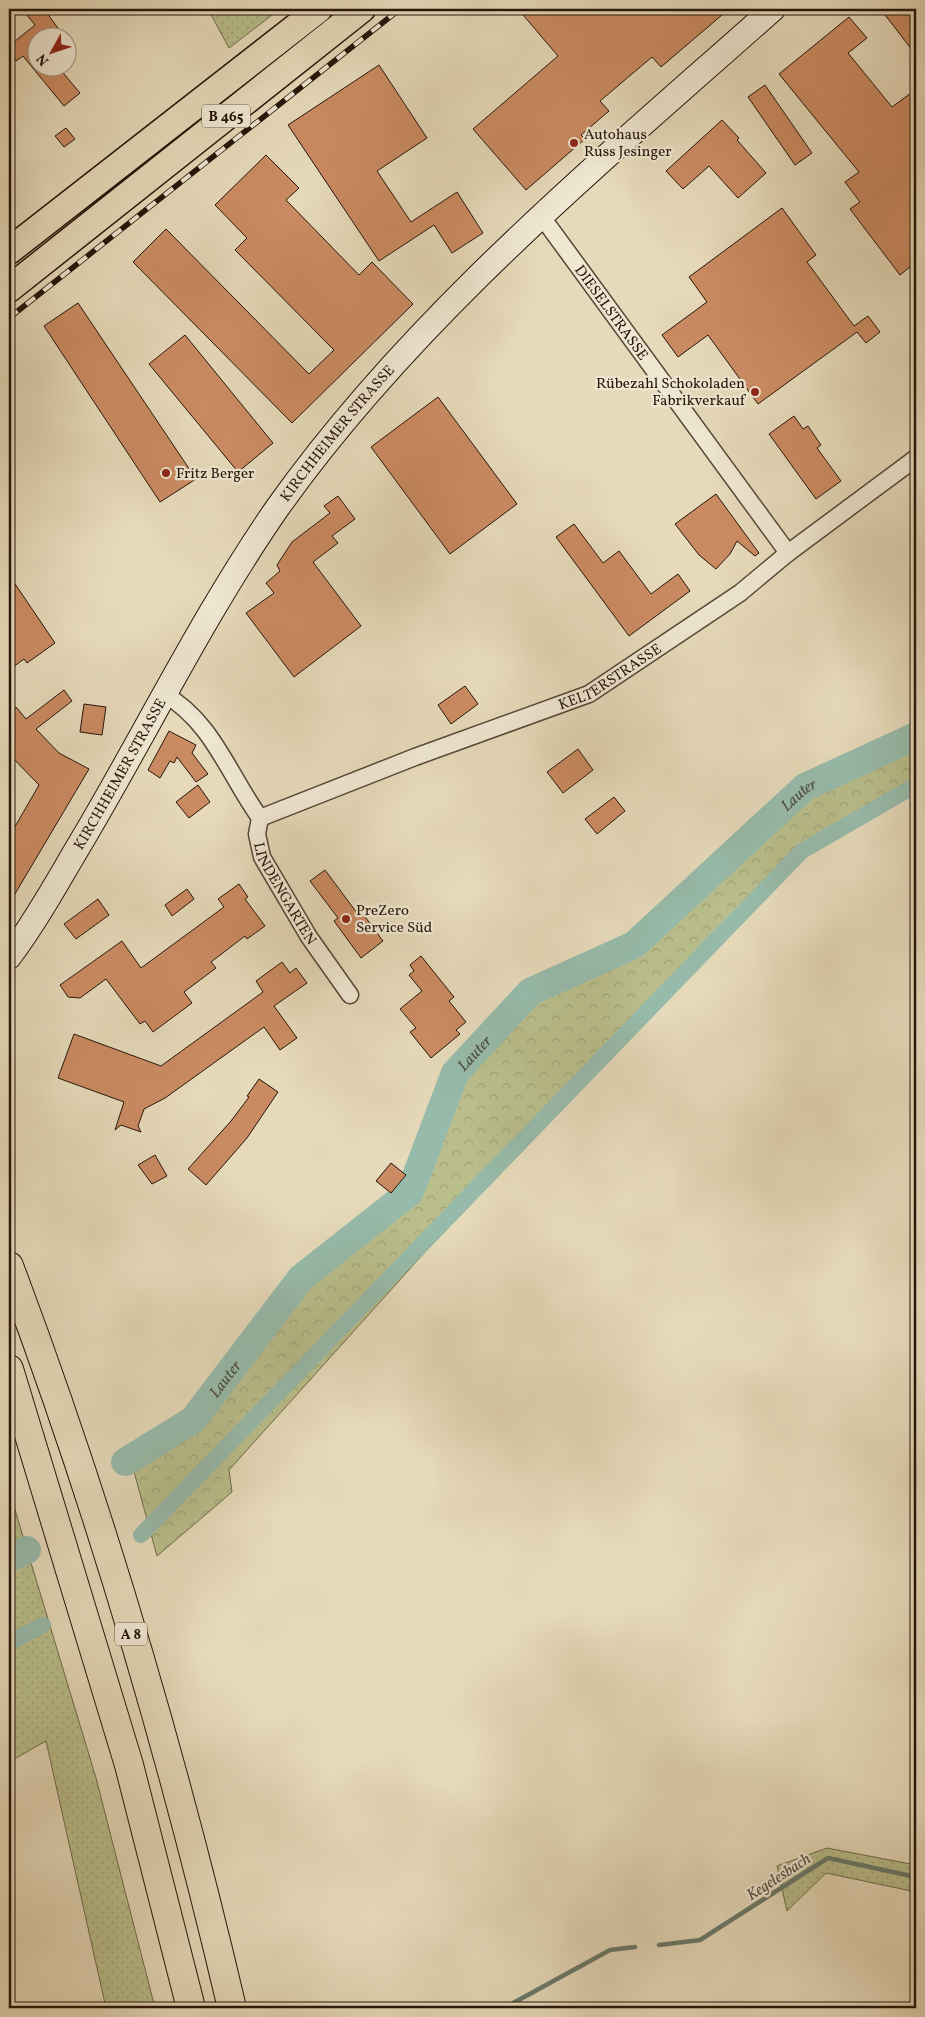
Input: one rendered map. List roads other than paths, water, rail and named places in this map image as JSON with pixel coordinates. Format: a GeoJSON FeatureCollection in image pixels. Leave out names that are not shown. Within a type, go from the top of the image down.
{"type":"FeatureCollection","features":[{"type":"Feature","properties":{"kind":"highway","name":"A 8"},"geometry":{"type":"LineString","coordinates":[[9,1266],[43,1356],[122,1603],[166,1753],[232,2008]]}},
{"type":"Feature","properties":{"kind":"highway","name":"A 8"},"geometry":{"type":"LineString","coordinates":[[9,1369],[128,1765],[192,2008]]}},
{"type":"Feature","properties":{"kind":"main road","name":"B 465"},"geometry":{"type":"LineString","coordinates":[[9,251],[319,9]]}},
{"type":"Feature","properties":{"kind":"main road","name":"B 465"},"geometry":{"type":"LineString","coordinates":[[9,289],[362,9]]}},
{"type":"Feature","properties":{"kind":"street","name":"KIRCHHEIMER STRASSE"},"geometry":{"type":"LineString","coordinates":[[11,954],[109,795],[164,694],[224,591],[277,509],[315,457],[393,365],[446,309],[542,217],[773,9]]}},
{"type":"Feature","properties":{"kind":"street","name":"DIESELSTRASSE"},"geometry":{"type":"LineString","coordinates":[[542,217],[788,553]]}},
{"type":"Feature","properties":{"kind":"street","name":"KELTERSTRASSE"},"geometry":{"type":"LineString","coordinates":[[260,818],[414,757],[589,694],[740,593],[788,553],[916,458]]}},
{"type":"Feature","properties":{"kind":"street","name":"LINDENGARTEN"},"geometry":{"type":"LineString","coordinates":[[164,694],[180,703],[205,730],[241,792],[260,818],[257,834],[262,857],[309,937],[350,995]]}},
{"type":"Feature","properties":{"kind":"waterway","name":"Lauter"},"geometry":{"type":"LineString","coordinates":[[125,1462],[193,1420],[301,1278],[410,1192],[455,1073],[530,992],[634,945],[805,787],[916,736]]}},
{"type":"Feature","properties":{"kind":"waterway"},"geometry":{"type":"LineString","coordinates":[[141,1535],[802,851],[916,785]]}},
{"type":"Feature","properties":{"kind":"waterway","name":"Lauter"},"geometry":{"type":"LineString","coordinates":[[9,1558],[27,1550]]}},
{"type":"Feature","properties":{"kind":"waterway"},"geometry":{"type":"LineString","coordinates":[[9,1643],[43,1625]]}},
{"type":"Feature","properties":{"kind":"waterway","name":"Kegelesbach"},"geometry":{"type":"LineString","coordinates":[[659,1945],[700,1940],[828,1858],[916,1877]]}},
{"type":"Feature","properties":{"kind":"waterway","name":"Kegelesbach"},"geometry":{"type":"LineString","coordinates":[[504,2008],[610,1950],[635,1947]]}},
{"type":"Feature","properties":{"kind":"railway"},"geometry":{"type":"LineString","coordinates":[[9,318],[400,9]]}},
{"type":"Feature","properties":{"kind":"place","name":"Autohaus Russ Jesinger"},"geometry":{"type":"Point","coordinates":[574,143]}},
{"type":"Feature","properties":{"kind":"place","name":"Rübezahl Schokoladen Fabrikverkauf"},"geometry":{"type":"Point","coordinates":[755,392]}},
{"type":"Feature","properties":{"kind":"place","name":"Fritz Berger"},"geometry":{"type":"Point","coordinates":[166,473]}},
{"type":"Feature","properties":{"kind":"place","name":"PreZero Service Süd"},"geometry":{"type":"Point","coordinates":[346,919]}}]}
